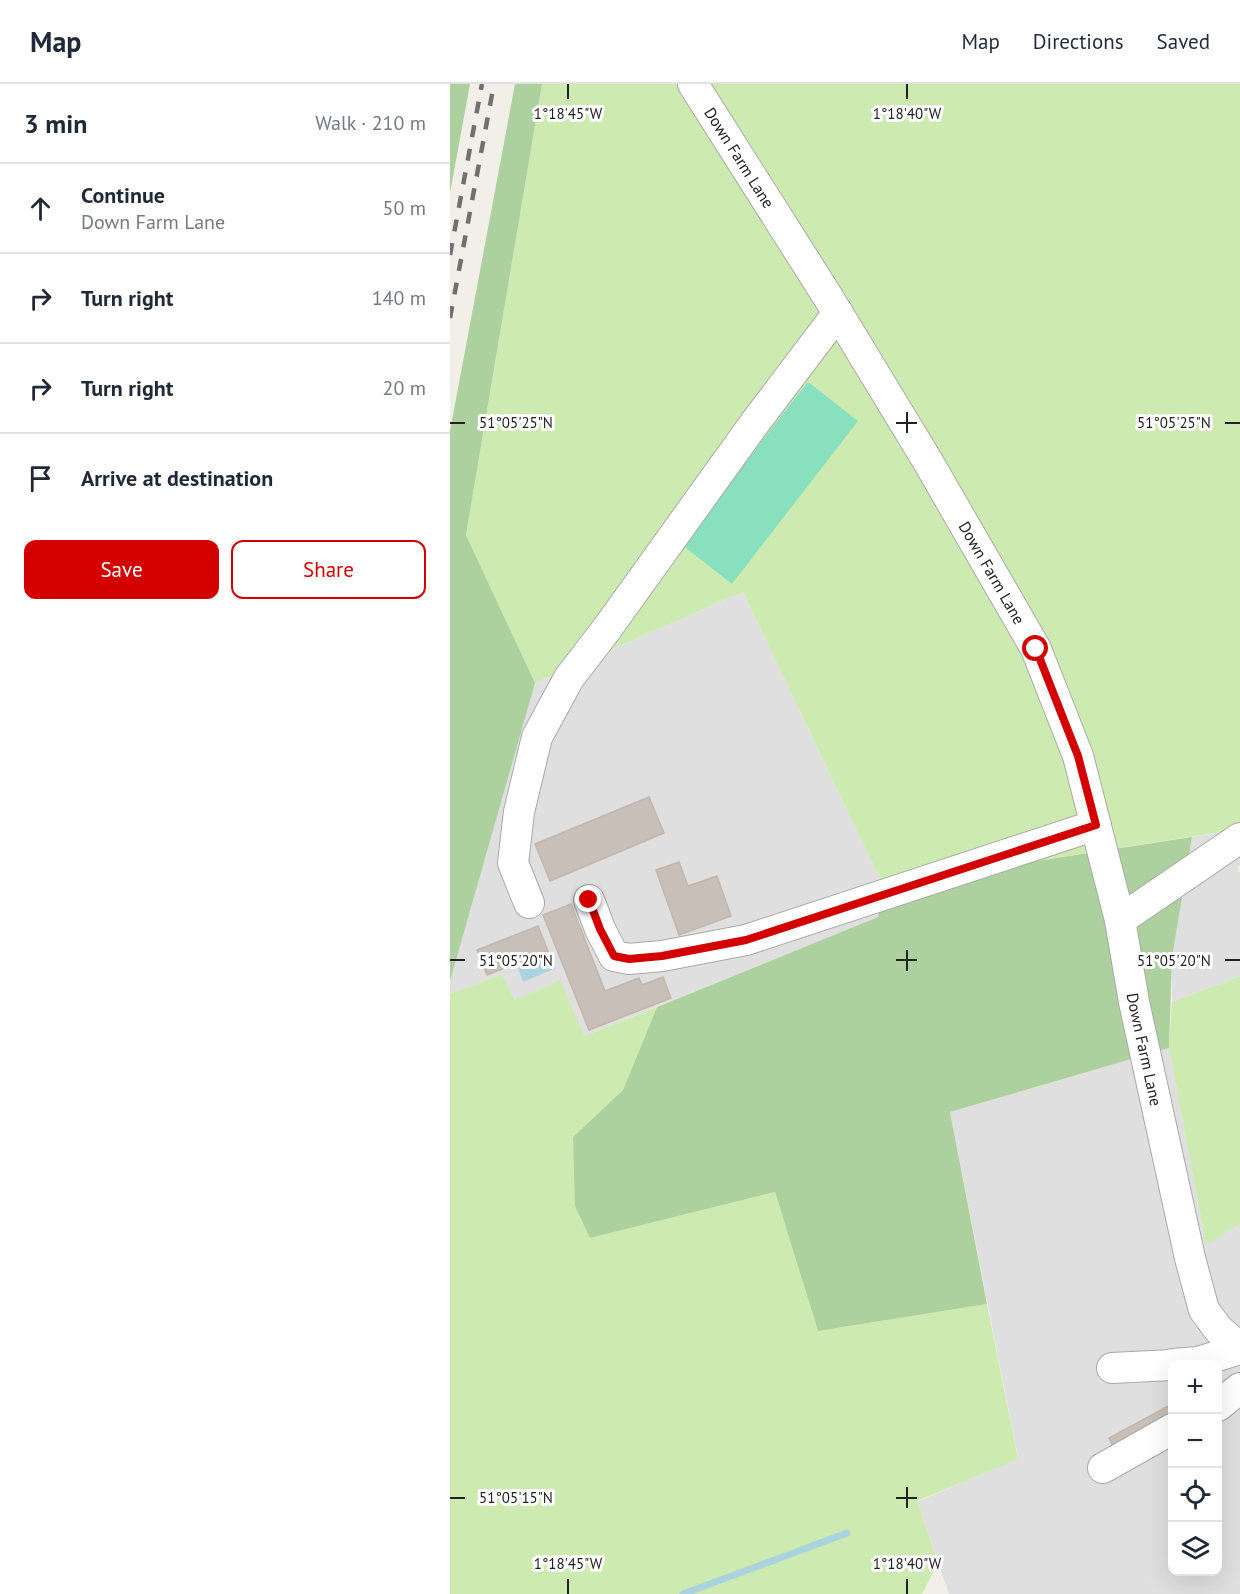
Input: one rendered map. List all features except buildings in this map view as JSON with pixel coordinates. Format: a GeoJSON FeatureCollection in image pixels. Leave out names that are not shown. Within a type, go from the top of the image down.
{"type":"FeatureCollection","features":[{"type":"Feature","properties":{"kind":"street","name":"Down Farm Lane"},"geometry":{"type":"LineString","coordinates":[[693,84],[838,313],[927,460],[1036,649],[1078,756],[1096,825],[1120,920],[1134,1002],[1190,1258],[1204,1310],[1219,1330],[1240,1348]]}},
{"type":"Feature","properties":{"kind":"street"},"geometry":{"type":"LineString","coordinates":[[529,903],[513,863],[519,812],[537,737],[569,678],[838,313]]}},
{"type":"Feature","properties":{"kind":"street"},"geometry":{"type":"LineString","coordinates":[[589,900],[614,956],[629,959],[662,956],[746,940],[1096,825]]}},
{"type":"Feature","properties":{"kind":"street"},"geometry":{"type":"LineString","coordinates":[[1120,920],[1240,838]]}},
{"type":"Feature","properties":{"kind":"street"},"geometry":{"type":"LineString","coordinates":[[1204,1360],[1240,1348]]}},
{"type":"Feature","properties":{"kind":"street"},"geometry":{"type":"LineString","coordinates":[[1112,1368],[1168,1365]]}},
{"type":"Feature","properties":{"kind":"street"},"geometry":{"type":"LineString","coordinates":[[1222,1403],[1240,1388]]}},
{"type":"Feature","properties":{"kind":"street"},"geometry":{"type":"LineString","coordinates":[[1103,1468],[1168,1433]]}},
{"type":"Feature","properties":{"kind":"shaded area"},"geometry":{"type":"Polygon","coordinates":[[[743,592],[883,885],[878,917],[584,1036],[515,1000],[502,974],[450,994],[450,981],[535,683],[743,592]]]}},
{"type":"Feature","properties":{"kind":"shaded area"},"geometry":{"type":"Polygon","coordinates":[[[1240,829],[1240,865],[1237,867],[1240,873],[1240,976],[1172,1002],[1172,958],[1192,837],[1240,829]]]}},
{"type":"Feature","properties":{"kind":"shaded area"},"geometry":{"type":"Polygon","coordinates":[[[1169,1048],[1206,1244],[1240,1224],[1240,1594],[949,1594],[917,1502],[1018,1458],[950,1112],[1169,1048]]]}},
{"type":"Feature","properties":{"kind":"green space"},"geometry":{"type":"Polygon","coordinates":[[[450,84],[470,84],[450,193],[450,84]]]}},
{"type":"Feature","properties":{"kind":"green space"},"geometry":{"type":"Polygon","coordinates":[[[515,84],[542,84],[466,535],[535,683],[450,981],[450,431],[515,84]]]}},
{"type":"Feature","properties":{"kind":"green space"},"geometry":{"type":"Polygon","coordinates":[[[542,84],[1240,84],[1240,829],[883,885],[743,592],[535,683],[466,535],[542,84]]]}},
{"type":"Feature","properties":{"kind":"green space"},"geometry":{"type":"Polygon","coordinates":[[[808,382],[858,421],[732,584],[681,544],[808,382]]]}},
{"type":"Feature","properties":{"kind":"green space"},"geometry":{"type":"Polygon","coordinates":[[[1192,837],[1172,958],[1169,1048],[950,1112],[987,1304],[818,1331],[775,1192],[590,1238],[575,1206],[573,1137],[623,1090],[657,1007],[878,917],[883,885],[1192,837]]]}},
{"type":"Feature","properties":{"kind":"green space"},"geometry":{"type":"Polygon","coordinates":[[[502,974],[515,1000],[560,980],[584,1036],[657,1007],[623,1090],[573,1137],[590,1238],[775,1192],[818,1331],[987,1304],[1018,1459],[917,1501],[938,1563],[922,1594],[450,1594],[450,994],[502,974]]]}},
{"type":"Feature","properties":{"kind":"green space"},"geometry":{"type":"Polygon","coordinates":[[[1240,976],[1240,1224],[1206,1245],[1169,1048],[1172,1002],[1240,976]]]}},
{"type":"Feature","properties":{"kind":"water"},"geometry":{"type":"Polygon","coordinates":[[[550,954],[556,968],[523,982],[518,968],[550,954]]]}},
{"type":"Feature","properties":{"kind":"waterway"},"geometry":{"type":"LineString","coordinates":[[683,1594],[847,1533]]}},
{"type":"Feature","properties":{"kind":"railway"},"geometry":{"type":"LineString","coordinates":[[450,255],[482,84]]}},
{"type":"Feature","properties":{"kind":"railway"},"geometry":{"type":"LineString","coordinates":[[450,318],[494,84]]}},
{"type":"Feature","properties":{"kind":"route"},"geometry":{"type":"LineString","coordinates":[[589,900],[614,956],[629,959],[662,956],[746,940],[1096,825],[1078,756],[1036,649]]}}]}
